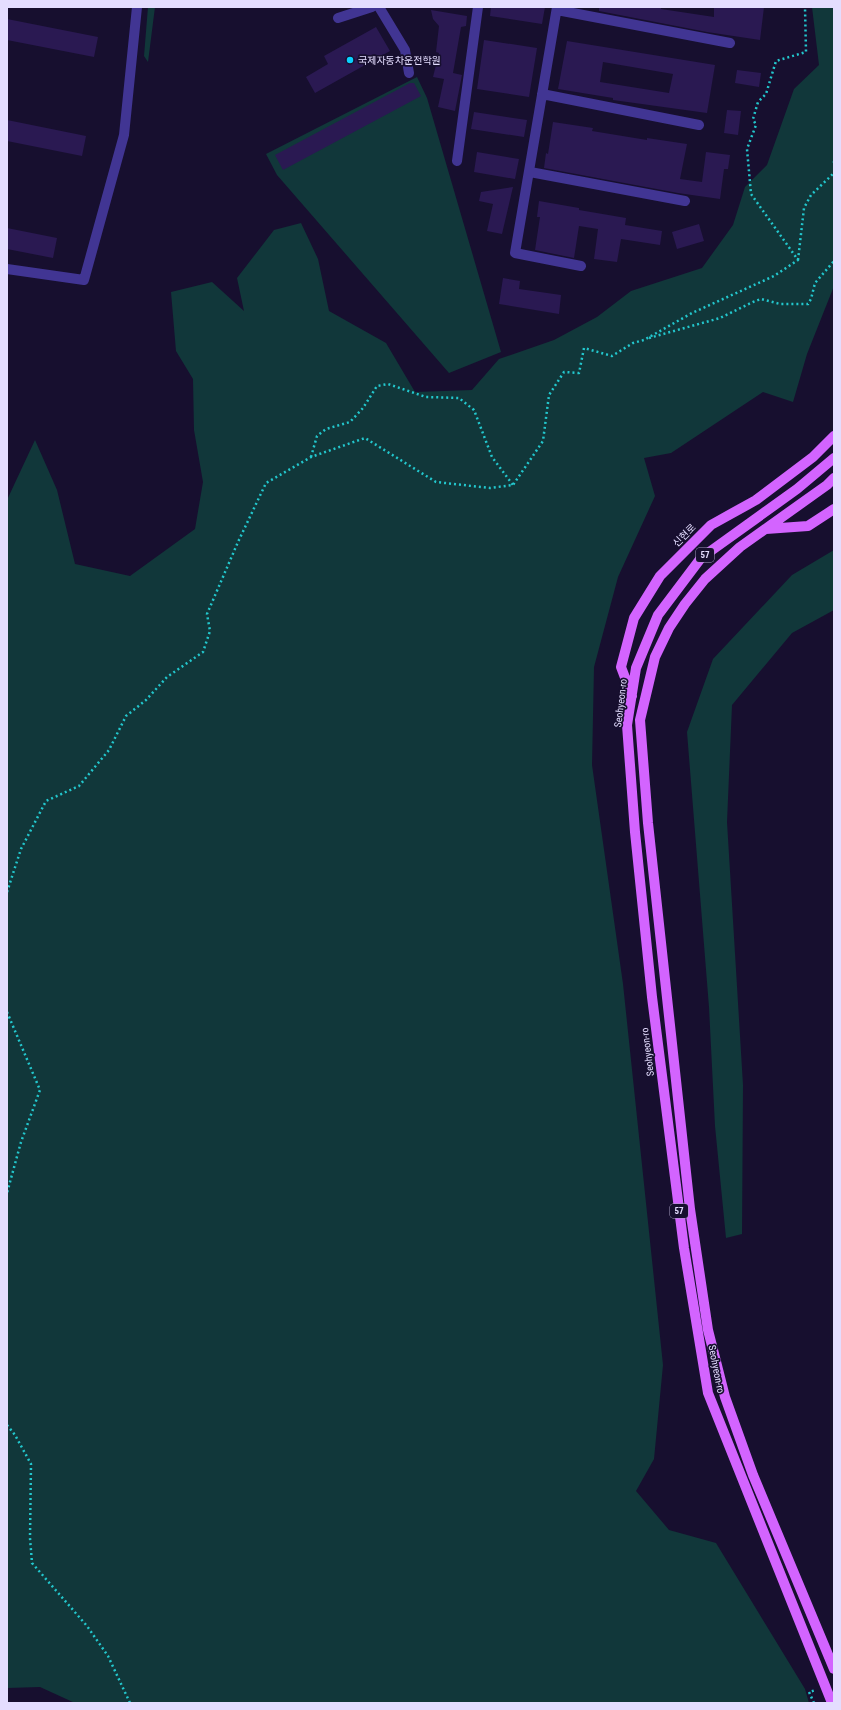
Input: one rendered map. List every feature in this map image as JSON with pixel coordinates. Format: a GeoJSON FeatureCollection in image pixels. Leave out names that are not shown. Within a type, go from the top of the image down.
{"type":"FeatureCollection","features":[{"type":"Feature","properties":{"kind":"main road","name":"신현로"},"geometry":{"type":"LineString","coordinates":[[632,697],[621,667],[634,618],[660,576],[711,525],[756,500],[813,457],[834,436]]}},
{"type":"Feature","properties":{"kind":"main road","name":"Seohyeon-ro"},"geometry":{"type":"LineString","coordinates":[[832,1703],[708,1393],[684,1248],[652,997],[635,832],[627,725],[636,668],[658,615],[701,558],[797,489],[834,458]]}},
{"type":"Feature","properties":{"kind":"main road","name":"Seohyeon-ro"},"geometry":{"type":"LineString","coordinates":[[834,478],[827,485],[740,547],[705,580],[669,628],[655,657],[640,720],[648,823],[690,1209],[708,1330],[725,1397],[753,1475],[834,1669]]}},
{"type":"Feature","properties":{"kind":"main road"},"geometry":{"type":"LineString","coordinates":[[766,529],[808,526],[834,510]]}},
{"type":"Feature","properties":{"kind":"street"},"geometry":{"type":"LineString","coordinates":[[7,269],[84,280],[124,135],[137,7]]}},
{"type":"Feature","properties":{"kind":"street"},"geometry":{"type":"LineString","coordinates":[[338,18],[372,7]]}},
{"type":"Feature","properties":{"kind":"street"},"geometry":{"type":"LineString","coordinates":[[379,7],[405,50],[409,73]]}},
{"type":"Feature","properties":{"kind":"street"},"geometry":{"type":"LineString","coordinates":[[457,161],[478,7]]}},
{"type":"Feature","properties":{"kind":"street"},"geometry":{"type":"LineString","coordinates":[[581,266],[515,253],[557,9],[730,43]]}},
{"type":"Feature","properties":{"kind":"street"},"geometry":{"type":"LineString","coordinates":[[542,94],[699,125]]}},
{"type":"Feature","properties":{"kind":"street"},"geometry":{"type":"LineString","coordinates":[[530,172],[685,201]]}},
{"type":"Feature","properties":{"kind":"path"},"geometry":{"type":"LineString","coordinates":[[798,260],[751,194],[747,149],[756,125],[753,119],[754,113],[758,102],[766,94],[776,61],[806,52],[805,7]]}},
{"type":"Feature","properties":{"kind":"path"},"geometry":{"type":"LineString","coordinates":[[644,340],[692,313],[774,276],[798,260],[804,208],[812,195],[834,173]]}},
{"type":"Feature","properties":{"kind":"path"},"geometry":{"type":"LineString","coordinates":[[7,892],[21,849],[46,801],[78,786],[109,750],[126,716],[146,700],[167,677],[203,652],[210,631],[207,614],[238,542],[266,483],[311,457],[365,438],[436,482],[490,488],[513,485],[543,440],[549,396],[564,372],[579,373],[584,348],[612,356],[633,343],[713,320],[761,299],[780,304],[808,304],[811,299],[815,283],[834,261]]}},
{"type":"Feature","properties":{"kind":"path"},"geometry":{"type":"LineString","coordinates":[[311,457],[317,436],[326,428],[350,422],[363,408],[377,386],[388,384],[426,397],[460,398],[474,410],[492,457],[513,485]]}},
{"type":"Feature","properties":{"kind":"path"},"geometry":{"type":"LineString","coordinates":[[7,1012],[40,1090],[21,1142],[7,1193]]}},
{"type":"Feature","properties":{"kind":"path"},"geometry":{"type":"LineString","coordinates":[[7,1425],[15,1435],[31,1464],[30,1538],[32,1563],[87,1626],[108,1656],[130,1703]]}},
{"type":"Feature","properties":{"kind":"green space"},"geometry":{"type":"Polygon","coordinates":[[[148,7],[155,7],[148,62],[144,56],[148,7]]]}},
{"type":"Feature","properties":{"kind":"green space"},"geometry":{"type":"Polygon","coordinates":[[[812,7],[834,7],[834,286],[807,354],[793,402],[763,392],[671,453],[644,458],[655,496],[618,577],[594,667],[592,765],[623,984],[663,1365],[654,1459],[636,1491],[669,1530],[716,1543],[805,1689],[809,1703],[75,1703],[40,1687],[7,1688],[7,500],[35,440],[57,490],[75,564],[130,576],[195,529],[203,482],[194,430],[193,379],[176,351],[171,292],[212,282],[244,311],[237,278],[274,230],[301,223],[318,259],[329,311],[386,343],[415,392],[472,390],[499,359],[554,340],[597,317],[631,291],[702,268],[733,225],[745,187],[767,165],[794,89],[819,65],[812,7]]]}},
{"type":"Feature","properties":{"kind":"green space"},"geometry":{"type":"Polygon","coordinates":[[[417,77],[427,98],[501,352],[449,373],[277,175],[266,154],[417,77]]]}},
{"type":"Feature","properties":{"kind":"green space"},"geometry":{"type":"Polygon","coordinates":[[[834,550],[834,610],[792,633],[732,705],[727,822],[743,1085],[742,1234],[726,1238],[715,1126],[709,1007],[687,732],[713,659],[792,575],[834,550]]]}},
{"type":"Feature","properties":{"kind":"building"},"geometry":{"type":"Polygon","coordinates":[[[491,7],[545,7],[542,24],[490,16],[491,7]]]}},
{"type":"Feature","properties":{"kind":"building"},"geometry":{"type":"Polygon","coordinates":[[[599,7],[661,7],[661,9],[714,17],[714,7],[764,7],[760,40],[707,32],[599,11],[599,7]]]}},
{"type":"Feature","properties":{"kind":"building"},"geometry":{"type":"Polygon","coordinates":[[[431,10],[467,16],[466,26],[461,27],[453,73],[462,75],[455,111],[438,107],[444,79],[433,77],[439,53],[436,52],[439,26],[433,19],[431,10]]]}},
{"type":"Feature","properties":{"kind":"building"},"geometry":{"type":"Polygon","coordinates":[[[7,19],[98,37],[94,57],[7,40],[7,19]]]}},
{"type":"Feature","properties":{"kind":"building","name":"국제자동차운전학원"},"geometry":{"type":"Polygon","coordinates":[[[376,27],[390,51],[315,93],[306,77],[328,64],[324,56],[376,27]]]}},
{"type":"Feature","properties":{"kind":"building"},"geometry":{"type":"Polygon","coordinates":[[[484,40],[537,48],[529,97],[477,89],[484,40]]]}},
{"type":"Feature","properties":{"kind":"building"},"geometry":{"type":"Polygon","coordinates":[[[567,41],[715,65],[707,113],[613,100],[613,98],[558,89],[567,41]],[[603,62],[600,82],[669,93],[673,74],[603,62]]]}},
{"type":"Feature","properties":{"kind":"building"},"geometry":{"type":"Polygon","coordinates":[[[737,70],[761,73],[759,87],[735,83],[737,70]]]}},
{"type":"Feature","properties":{"kind":"building"},"geometry":{"type":"Polygon","coordinates":[[[410,83],[414,83],[421,96],[283,170],[275,155],[410,83]]]}},
{"type":"Feature","properties":{"kind":"building"},"geometry":{"type":"Polygon","coordinates":[[[727,110],[741,111],[738,135],[724,133],[727,110]]]}},
{"type":"Feature","properties":{"kind":"building"},"geometry":{"type":"Polygon","coordinates":[[[474,112],[527,120],[524,137],[471,129],[474,112]]]}},
{"type":"Feature","properties":{"kind":"building"},"geometry":{"type":"Polygon","coordinates":[[[7,120],[86,136],[82,156],[7,141],[7,120]]]}},
{"type":"Feature","properties":{"kind":"building"},"geometry":{"type":"Polygon","coordinates":[[[553,122],[593,128],[592,131],[647,140],[647,138],[687,144],[680,179],[702,182],[706,152],[730,155],[728,169],[724,169],[720,199],[678,193],[544,168],[546,153],[548,154],[553,122]]]}},
{"type":"Feature","properties":{"kind":"building"},"geometry":{"type":"Polygon","coordinates":[[[477,152],[519,159],[515,179],[474,172],[477,152]]]}},
{"type":"Feature","properties":{"kind":"building"},"geometry":{"type":"Polygon","coordinates":[[[513,187],[502,234],[487,231],[493,204],[479,201],[481,192],[513,187]]]}},
{"type":"Feature","properties":{"kind":"building"},"geometry":{"type":"Polygon","coordinates":[[[539,201],[626,218],[625,225],[662,231],[660,245],[621,239],[617,262],[594,259],[598,229],[579,226],[574,258],[535,250],[540,217],[537,217],[539,201]]]}},
{"type":"Feature","properties":{"kind":"building"},"geometry":{"type":"Polygon","coordinates":[[[699,224],[704,241],[677,249],[672,232],[699,224]]]}},
{"type":"Feature","properties":{"kind":"building"},"geometry":{"type":"Polygon","coordinates":[[[7,228],[57,238],[53,258],[7,249],[7,228]]]}},
{"type":"Feature","properties":{"kind":"building"},"geometry":{"type":"Polygon","coordinates":[[[503,278],[520,281],[519,289],[561,295],[559,314],[499,304],[503,278]]]}},
{"type":"Feature","properties":{"kind":"place","name":"국제자동차운전학원"},"geometry":{"type":"Point","coordinates":[350,60]}}]}
